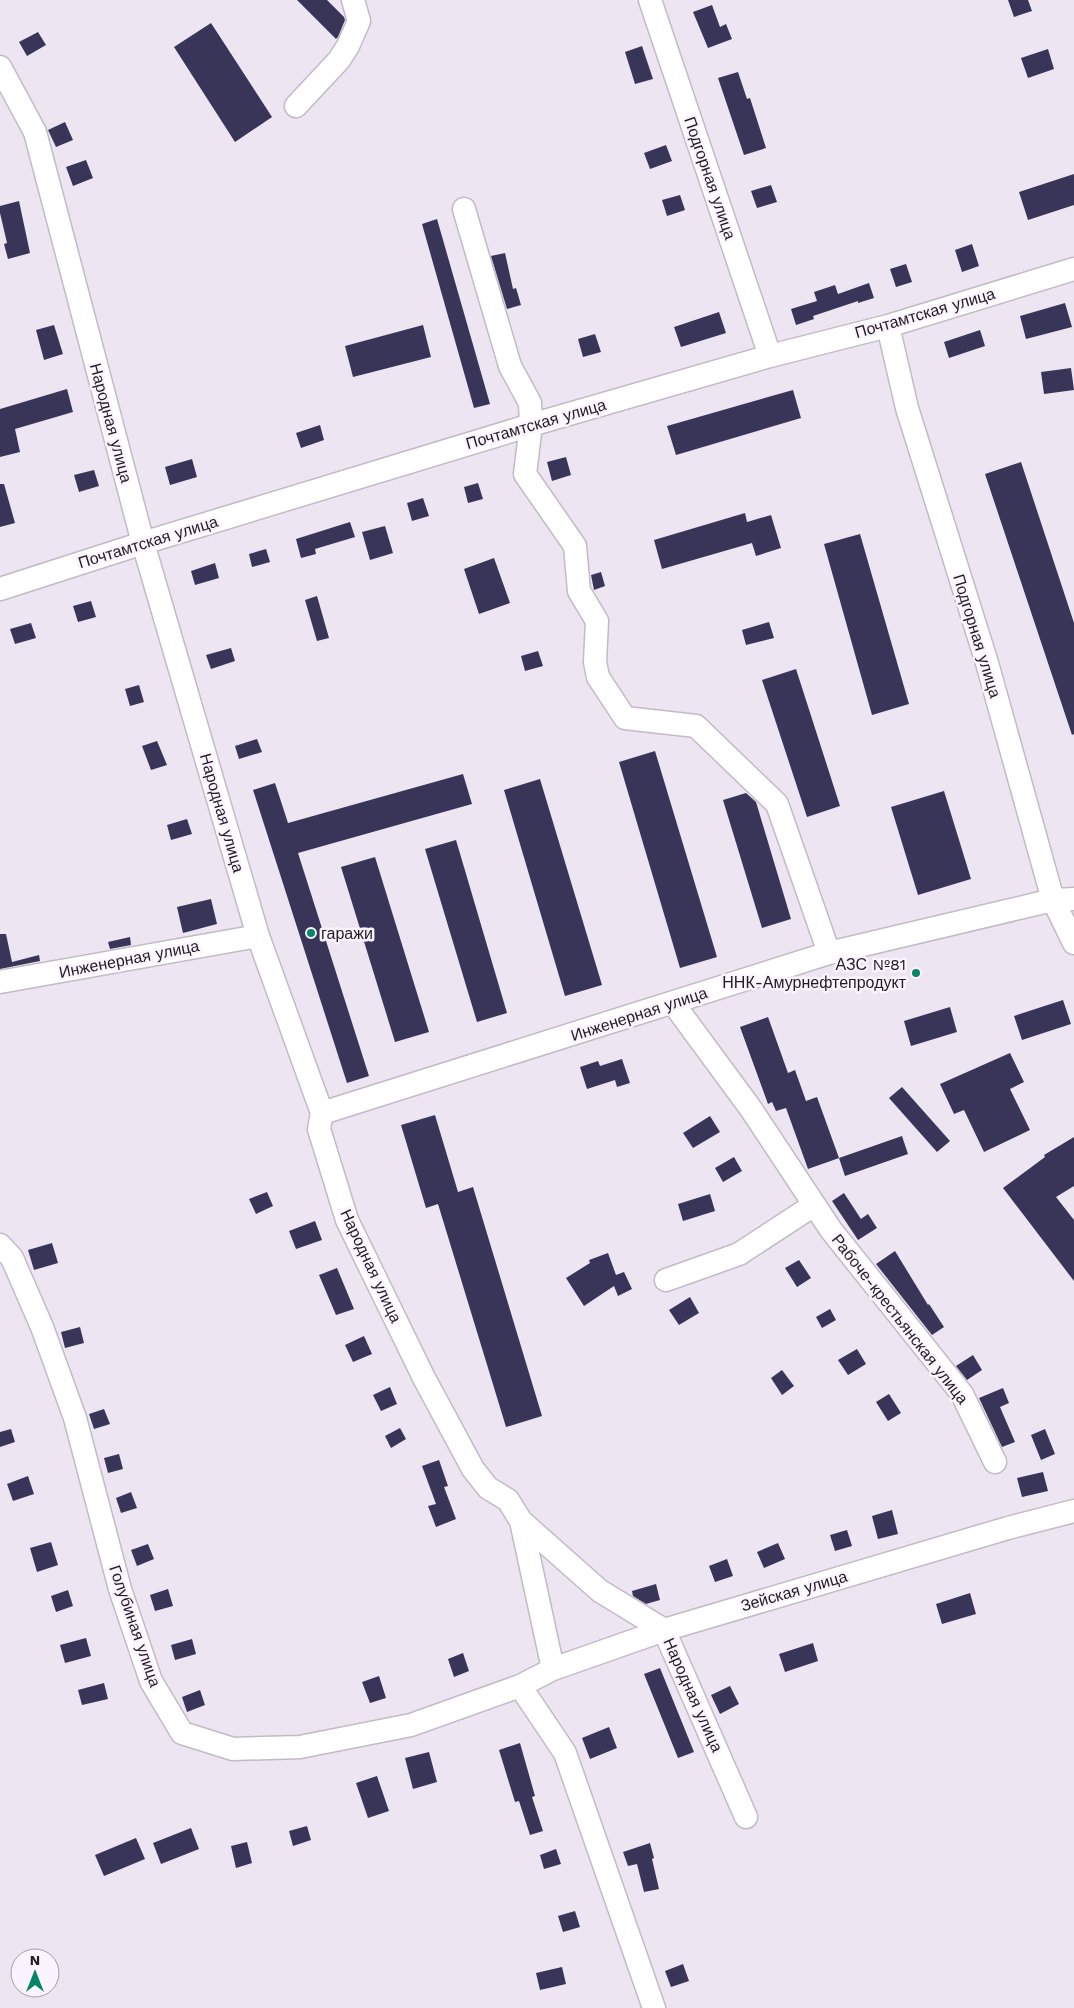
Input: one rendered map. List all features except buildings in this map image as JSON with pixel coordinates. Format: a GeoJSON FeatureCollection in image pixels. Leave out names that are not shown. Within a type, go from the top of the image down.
{"type":"FeatureCollection","features":[{"type":"Feature","properties":{"kind":"street"},"geometry":{"type":"LineString","coordinates":[[296,106],[339,60],[348,46],[359,21],[352,0]]}},
{"type":"Feature","properties":{"kind":"street","name":"Подгорная улица"},"geometry":{"type":"LineString","coordinates":[[650,0],[770,356]]}},
{"type":"Feature","properties":{"kind":"street","name":"Народная улица"},"geometry":{"type":"LineString","coordinates":[[0,67],[35,132],[143,543],[258,936],[322,1113],[319,1128],[347,1220],[424,1378],[473,1469],[488,1488],[508,1500],[521,1521],[600,1591],[664,1630],[746,1816]]}},
{"type":"Feature","properties":{"kind":"street"},"geometry":{"type":"LineString","coordinates":[[464,209],[510,366],[530,403],[531,425],[524,474],[575,546],[579,591],[597,621],[595,662],[598,677],[625,718],[696,726],[778,804],[829,953]]}},
{"type":"Feature","properties":{"kind":"street","name":"Почтамтская улица"},"geometry":{"type":"LineString","coordinates":[[0,589],[143,543],[531,425],[770,356],[888,326],[1074,269]]}},
{"type":"Feature","properties":{"kind":"street","name":"Подгорная улица"},"geometry":{"type":"LineString","coordinates":[[888,326],[907,408],[1064,899],[1074,943]]}},
{"type":"Feature","properties":{"kind":"street","name":"Инженерная улица"},"geometry":{"type":"LineString","coordinates":[[322,1113],[674,1004],[829,953],[1064,899]]}},
{"type":"Feature","properties":{"kind":"street","name":"Инженерная улица"},"geometry":{"type":"LineString","coordinates":[[0,982],[258,936]]}},
{"type":"Feature","properties":{"kind":"street","name":"Рабоче-крестьянская улица"},"geometry":{"type":"LineString","coordinates":[[674,1004],[751,1110],[831,1230],[962,1394],[995,1462]]}},
{"type":"Feature","properties":{"kind":"street"},"geometry":{"type":"LineString","coordinates":[[666,1280],[739,1254],[814,1205]]}},
{"type":"Feature","properties":{"kind":"street","name":"Голубиная улица"},"geometry":{"type":"LineString","coordinates":[[0,1245],[12,1258],[42,1327],[75,1418],[120,1589],[151,1681],[182,1733],[232,1750],[300,1747],[411,1725],[520,1686]]}},
{"type":"Feature","properties":{"kind":"street","name":"Зейская улица"},"geometry":{"type":"LineString","coordinates":[[520,1686],[552,1669],[664,1630],[1008,1528],[1074,1511]]}},
{"type":"Feature","properties":{"kind":"street","name":"Народная улица"},"geometry":{"type":"LineString","coordinates":[[521,1521],[552,1669]]}},
{"type":"Feature","properties":{"kind":"street"},"geometry":{"type":"LineString","coordinates":[[520,1686],[566,1753],[654,2008]]}},
{"type":"Feature","properties":{"kind":"place","name":"гаражи"},"geometry":{"type":"Point","coordinates":[311,933]}},
{"type":"Feature","properties":{"kind":"place","name":"АЗС №81 ННК-Амурнефтепродукт"},"geometry":{"type":"Point","coordinates":[916,973]}}]}
